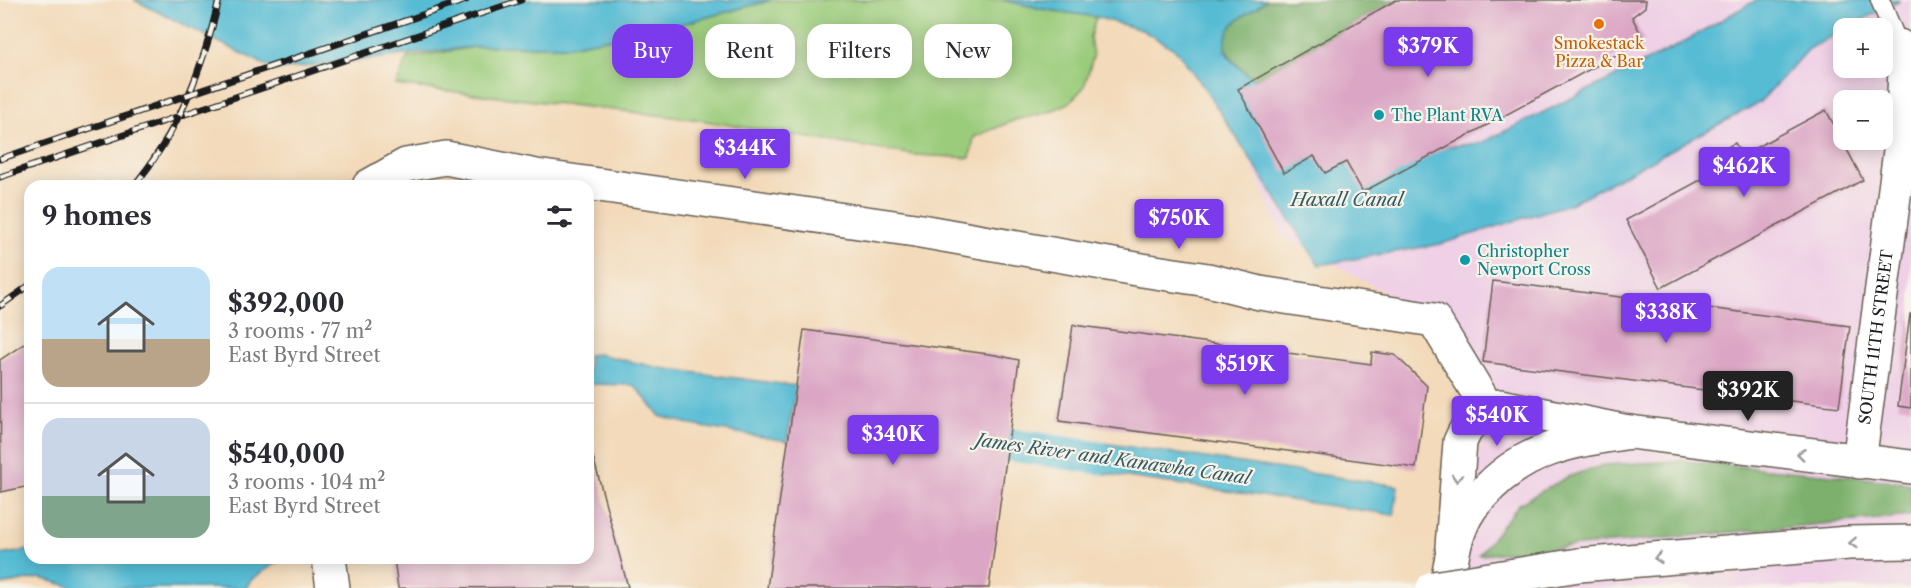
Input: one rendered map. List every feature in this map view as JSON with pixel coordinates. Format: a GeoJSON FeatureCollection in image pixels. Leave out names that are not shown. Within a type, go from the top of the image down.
{"type":"FeatureCollection","features":[{"type":"Feature","properties":{"kind":"main road","name":"SOUTH 11TH STREET"},"geometry":{"type":"LineString","coordinates":[[1859,462],[1907,137],[1905,70],[1899,46]]}},
{"type":"Feature","properties":{"kind":"main road"},"geometry":{"type":"LineString","coordinates":[[380,180],[406,165],[446,158],[564,180]]}},
{"type":"Feature","properties":{"kind":"main road"},"geometry":{"type":"LineString","coordinates":[[594,184],[926,232],[1208,280],[1260,293],[1434,320],[1488,409]]}},
{"type":"Feature","properties":{"kind":"main road"},"geometry":{"type":"LineString","coordinates":[[1443,581],[1460,442],[1465,429],[1474,418],[1488,409],[1500,406],[1630,432],[1911,467]]}},
{"type":"Feature","properties":{"kind":"main road"},"geometry":{"type":"LineString","coordinates":[[1443,581],[1470,509],[1492,483],[1523,460],[1556,446],[1630,432]]}},
{"type":"Feature","properties":{"kind":"main road"},"geometry":{"type":"LineString","coordinates":[[1443,581],[1579,565],[1849,543],[1911,542]]}},
{"type":"Feature","properties":{"kind":"main road"},"geometry":{"type":"LineString","coordinates":[[330,564],[333,588]]}},
{"type":"Feature","properties":{"kind":"lane","name":"SOUTH 11TH STREET"},"geometry":{"type":"LineString","coordinates":[[1880,0],[1899,46]]}},
{"type":"Feature","properties":{"kind":"shaded area"},"geometry":{"type":"Polygon","coordinates":[[[1180,0],[1911,0],[1911,588],[1463,588],[1485,410],[1434,320],[1282,235],[1180,0]]]}},
{"type":"Feature","properties":{"kind":"green space"},"geometry":{"type":"Polygon","coordinates":[[[772,0],[1002,0],[1096,17],[1090,37],[1093,57],[1084,87],[1069,103],[1049,112],[1015,120],[974,137],[970,158],[915,155],[693,119],[396,85],[407,58],[481,46],[567,46],[612,38],[612,78],[693,78],[693,24],[681,24],[772,0]]]}},
{"type":"Feature","properties":{"kind":"green space"},"geometry":{"type":"Polygon","coordinates":[[[1266,0],[1396,0],[1255,79],[1232,60],[1227,52],[1225,36],[1238,19],[1266,0]]]}},
{"type":"Feature","properties":{"kind":"green space"},"geometry":{"type":"Polygon","coordinates":[[[1683,461],[1911,484],[1911,516],[1479,555],[1519,504],[1567,477],[1604,465],[1683,461]]]}},
{"type":"Feature","properties":{"kind":"water"},"geometry":{"type":"Polygon","coordinates":[[[134,0],[772,0],[681,24],[612,24],[612,38],[567,46],[481,46],[275,70],[134,0]]]}},
{"type":"Feature","properties":{"kind":"water","name":"Haxall Canal"},"geometry":{"type":"Polygon","coordinates":[[[1002,0],[1266,0],[1232,25],[1228,32],[1225,51],[1232,61],[1245,73],[1337,134],[1387,152],[1481,143],[1675,47],[1756,0],[1900,0],[1866,18],[1833,18],[1833,36],[1809,49],[1759,103],[1572,203],[1441,244],[1319,265],[1205,89],[1176,50],[1142,30],[1096,17],[1002,0]]]}},
{"type":"Feature","properties":{"kind":"water"},"geometry":{"type":"Polygon","coordinates":[[[594,354],[660,368],[796,386],[787,441],[696,426],[660,416],[634,385],[594,384],[594,354]]]}},
{"type":"Feature","properties":{"kind":"water","name":"James River and Kanawha Canal"},"geometry":{"type":"Polygon","coordinates":[[[1055,436],[1398,486],[1394,515],[1051,466],[1055,436]]]}},
{"type":"Feature","properties":{"kind":"water"},"geometry":{"type":"Polygon","coordinates":[[[24,551],[24,564],[274,564],[251,580],[246,588],[76,588],[40,578],[0,585],[0,555],[24,551]]]}},
{"type":"Feature","properties":{"kind":"building","name":"The Plant RVA"},"geometry":{"type":"Polygon","coordinates":[[[1396,0],[1646,0],[1645,7],[1632,17],[1644,40],[1363,192],[1346,162],[1325,173],[1314,156],[1284,173],[1238,89],[1396,0]]]}},
{"type":"Feature","properties":{"kind":"building"},"geometry":{"type":"Polygon","coordinates":[[[1826,110],[1833,123],[1833,150],[1847,150],[1863,180],[1661,288],[1626,220],[1710,175],[1702,161],[1735,143],[1742,155],[1826,110]]]}},
{"type":"Feature","properties":{"kind":"building"},"geometry":{"type":"Polygon","coordinates":[[[1493,281],[1850,326],[1839,407],[1483,362],[1493,281]]]}},
{"type":"Feature","properties":{"kind":"building"},"geometry":{"type":"Polygon","coordinates":[[[1911,314],[1911,408],[1898,406],[1911,314]]]}},
{"type":"Feature","properties":{"kind":"building"},"geometry":{"type":"Polygon","coordinates":[[[1073,325],[1371,364],[1372,352],[1395,355],[1427,386],[1416,468],[1059,421],[1073,325]]]}},
{"type":"Feature","properties":{"kind":"building"},"geometry":{"type":"Polygon","coordinates":[[[804,330],[1019,360],[989,588],[767,588],[804,330]]]}},
{"type":"Feature","properties":{"kind":"building"},"geometry":{"type":"Polygon","coordinates":[[[24,344],[24,487],[1,492],[0,360],[24,344]]]}},
{"type":"Feature","properties":{"kind":"building"},"geometry":{"type":"Polygon","coordinates":[[[594,460],[628,587],[398,588],[395,564],[594,564],[594,460]]]}},
{"type":"Feature","properties":{"kind":"waterway","name":"James River and Kanawha Canal"},"geometry":{"type":"LineString","coordinates":[[965,438],[1098,458]]}},
{"type":"Feature","properties":{"kind":"railway"},"geometry":{"type":"LineString","coordinates":[[139,180],[164,143],[187,98],[205,50],[219,0]]}},
{"type":"Feature","properties":{"kind":"railway"},"geometry":{"type":"LineString","coordinates":[[0,159],[466,0]]}},
{"type":"Feature","properties":{"kind":"railway"},"geometry":{"type":"LineString","coordinates":[[0,177],[521,0]]}},
{"type":"Feature","properties":{"kind":"railway"},"geometry":{"type":"LineString","coordinates":[[0,306],[24,289]]}},
{"type":"Feature","properties":{"kind":"place","name":"Smokestack Pizza & Bar"},"geometry":{"type":"Point","coordinates":[1599,24]}},
{"type":"Feature","properties":{"kind":"place","name":"The Plant RVA"},"geometry":{"type":"Point","coordinates":[1379,115]}},
{"type":"Feature","properties":{"kind":"place","name":"Christopher Newport Cross"},"geometry":{"type":"Point","coordinates":[1465,260]}}]}
